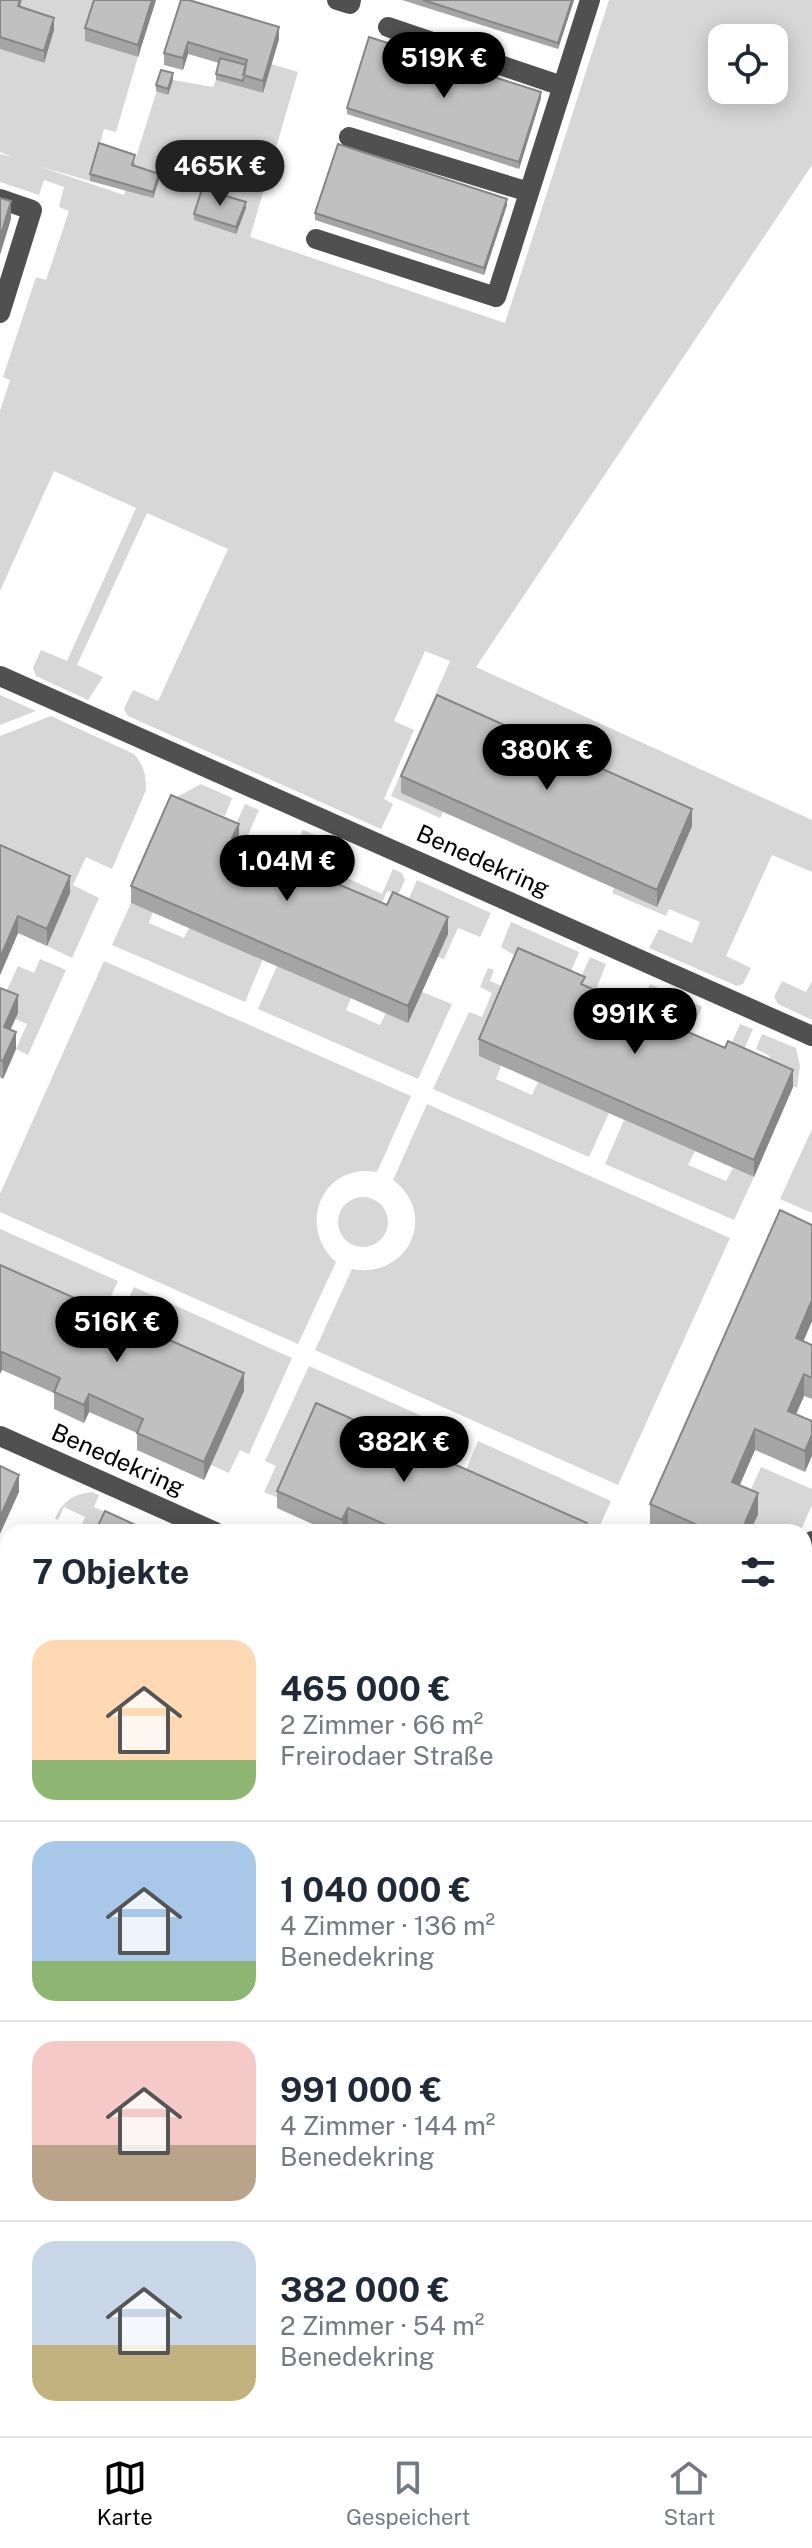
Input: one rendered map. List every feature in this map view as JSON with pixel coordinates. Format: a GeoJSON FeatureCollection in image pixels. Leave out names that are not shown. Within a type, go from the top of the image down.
{"type":"FeatureCollection","features":[{"type":"Feature","properties":{"kind":"street"},"geometry":{"type":"LineString","coordinates":[[337,0],[350,4],[351,0]]}},
{"type":"Feature","properties":{"kind":"street"},"geometry":{"type":"LineString","coordinates":[[316,239],[496,297],[590,0]]}},
{"type":"Feature","properties":{"kind":"street"},"geometry":{"type":"LineString","coordinates":[[388,27],[562,86]]}},
{"type":"Feature","properties":{"kind":"street"},"geometry":{"type":"LineString","coordinates":[[349,137],[529,192]]}},
{"type":"Feature","properties":{"kind":"street"},"geometry":{"type":"LineString","coordinates":[[0,199],[32,210],[0,313]]}},
{"type":"Feature","properties":{"kind":"street","name":"Benedekring"},"geometry":{"type":"LineString","coordinates":[[0,676],[812,1036]]}},
{"type":"Feature","properties":{"kind":"street","name":"Benedekring"},"geometry":{"type":"LineString","coordinates":[[0,1436],[197,1524]]}},
{"type":"Feature","properties":{"kind":"shaded area"},"geometry":{"type":"Polygon","coordinates":[[[13,0],[98,0],[85,41],[138,57],[116,132],[104,129],[90,181],[38,166],[124,195],[157,90],[168,95],[173,80],[213,87],[216,80],[263,93],[271,64],[298,72],[250,237],[505,323],[609,0],[812,0],[812,165],[476,667],[812,820],[812,872],[772,855],[726,956],[751,968],[743,984],[737,986],[649,948],[659,929],[692,943],[700,922],[669,909],[666,916],[612,893],[614,888],[443,812],[440,818],[391,796],[450,661],[425,651],[394,721],[414,730],[384,799],[393,804],[381,829],[128,716],[124,709],[133,690],[158,701],[228,549],[147,513],[77,665],[103,677],[88,700],[36,676],[33,668],[41,650],[67,661],[136,508],[54,471],[0,591],[0,411],[10,380],[3,377],[36,277],[46,280],[69,211],[59,207],[64,187],[44,180],[39,195],[0,182],[0,154],[13,157],[0,152],[0,49],[44,63],[18,19],[22,3],[13,0]]]}},
{"type":"Feature","properties":{"kind":"shaded area"},"geometry":{"type":"Polygon","coordinates":[[[0,695],[36,711],[0,725],[0,695]]]}},
{"type":"Feature","properties":{"kind":"shaded area"},"geometry":{"type":"Polygon","coordinates":[[[51,716],[134,754],[146,780],[146,790],[112,869],[86,857],[73,885],[99,898],[72,958],[47,946],[70,893],[0,862],[0,736],[51,716]]]}},
{"type":"Feature","properties":{"kind":"shaded area"},"geometry":{"type":"Polygon","coordinates":[[[201,784],[232,798],[225,816],[212,811],[205,827],[171,812],[177,797],[201,784]]]}},
{"type":"Feature","properties":{"kind":"shaded area"},"geometry":{"type":"Polygon","coordinates":[[[245,804],[259,810],[248,835],[292,854],[303,830],[318,836],[309,859],[294,852],[287,868],[230,837],[245,804]]]}},
{"type":"Feature","properties":{"kind":"shaded area"},"geometry":{"type":"Polygon","coordinates":[[[334,843],[349,850],[338,874],[382,894],[393,869],[402,873],[405,880],[398,895],[387,891],[379,910],[318,876],[334,843]]]}},
{"type":"Feature","properties":{"kind":"shaded area"},"geometry":{"type":"Polygon","coordinates":[[[417,880],[491,913],[480,937],[458,928],[444,959],[438,957],[448,934],[402,914],[417,880]]]}},
{"type":"Feature","properties":{"kind":"shaded area"},"geometry":{"type":"Polygon","coordinates":[[[131,903],[153,912],[149,923],[184,938],[189,928],[263,959],[245,1002],[112,945],[131,903]]]}},
{"type":"Feature","properties":{"kind":"shaded area"},"geometry":{"type":"Polygon","coordinates":[[[511,922],[579,952],[565,986],[501,947],[511,922]]]}},
{"type":"Feature","properties":{"kind":"shaded area"},"geometry":{"type":"Polygon","coordinates":[[[590,957],[606,964],[596,990],[638,1009],[650,984],[664,990],[648,1025],[575,990],[590,957]]]}},
{"type":"Feature","properties":{"kind":"shaded area"},"geometry":{"type":"Polygon","coordinates":[[[40,959],[66,970],[28,1055],[16,1049],[27,1024],[15,1019],[17,1012],[0,1005],[18,966],[34,973],[40,959]]]}},
{"type":"Feature","properties":{"kind":"shaded area"},"geometry":{"type":"Polygon","coordinates":[[[104,961],[411,1096],[377,1172],[358,1172],[342,1177],[329,1187],[321,1200],[317,1216],[318,1232],[324,1248],[336,1262],[298,1344],[0,1212],[0,1194],[104,961]]]}},
{"type":"Feature","properties":{"kind":"shaded area"},"geometry":{"type":"Polygon","coordinates":[[[277,966],[351,998],[346,1010],[380,1025],[386,1013],[422,992],[452,1004],[418,1079],[258,1009],[277,966]]]}},
{"type":"Feature","properties":{"kind":"shaded area"},"geometry":{"type":"Polygon","coordinates":[[[488,968],[494,970],[490,981],[509,989],[501,1066],[496,1079],[532,1095],[538,1082],[609,1113],[589,1157],[433,1089],[469,1012],[482,1017],[492,993],[480,987],[488,968]]]}},
{"type":"Feature","properties":{"kind":"shaded area"},"geometry":{"type":"Polygon","coordinates":[[[782,981],[806,992],[812,981],[812,1020],[778,1004],[774,997],[782,981]]]}},
{"type":"Feature","properties":{"kind":"shaded area"},"geometry":{"type":"Polygon","coordinates":[[[679,996],[702,1007],[691,1032],[729,1049],[740,1024],[753,1029],[738,1063],[725,1065],[668,1023],[684,1030],[689,1019],[673,1011],[679,996]]]}},
{"type":"Feature","properties":{"kind":"shaded area"},"geometry":{"type":"Polygon","coordinates":[[[762,1034],[796,1048],[800,1066],[797,1088],[762,1073],[770,1056],[756,1049],[762,1034]]]}},
{"type":"Feature","properties":{"kind":"shaded area"},"geometry":{"type":"Polygon","coordinates":[[[427,1104],[730,1238],[618,1485],[315,1350],[352,1269],[372,1270],[388,1265],[402,1255],[411,1241],[415,1226],[414,1210],[407,1194],[393,1180],[427,1104]]]}},
{"type":"Feature","properties":{"kind":"shaded area"},"geometry":{"type":"Polygon","coordinates":[[[624,1120],[695,1151],[688,1165],[726,1181],[733,1168],[754,1177],[734,1220],[605,1164],[624,1120]]]}},
{"type":"Feature","properties":{"kind":"shaded area"},"geometry":{"type":"Polygon","coordinates":[[[812,1129],[812,1213],[780,1199],[812,1129]]]}},
{"type":"Feature","properties":{"kind":"shaded area"},"geometry":{"type":"Polygon","coordinates":[[[363,1197],[380,1205],[388,1222],[380,1239],[363,1247],[346,1239],[338,1222],[346,1205],[363,1197]]]}},
{"type":"Feature","properties":{"kind":"shaded area"},"geometry":{"type":"Polygon","coordinates":[[[0,1229],[118,1281],[98,1325],[0,1267],[0,1229]]]}},
{"type":"Feature","properties":{"kind":"shaded area"},"geometry":{"type":"Polygon","coordinates":[[[134,1287],[292,1358],[249,1454],[240,1450],[229,1473],[211,1465],[113,1333],[134,1287]]]}},
{"type":"Feature","properties":{"kind":"shaded area"},"geometry":{"type":"Polygon","coordinates":[[[309,1366],[465,1435],[446,1478],[281,1499],[264,1492],[276,1466],[265,1461],[309,1366]]]}},
{"type":"Feature","properties":{"kind":"shaded area"},"geometry":{"type":"Polygon","coordinates":[[[478,1441],[611,1501],[601,1524],[550,1524],[460,1485],[478,1441]]]}},
{"type":"Feature","properties":{"kind":"shaded area"},"geometry":{"type":"Polygon","coordinates":[[[761,1467],[812,1489],[812,1505],[804,1524],[748,1524],[743,1507],[761,1467]]]}},
{"type":"Feature","properties":{"kind":"shaded area"},"geometry":{"type":"Polygon","coordinates":[[[92,1492],[99,1495],[94,1507],[132,1524],[82,1524],[85,1517],[64,1507],[58,1520],[55,1519],[61,1507],[80,1495],[92,1492]]]}},
{"type":"Feature","properties":{"kind":"building"},"geometry":{"type":"Polygon","coordinates":[[[0,0],[20,0],[18,6],[54,18],[44,51],[0,37],[0,0]]]}},
{"type":"Feature","properties":{"kind":"building"},"geometry":{"type":"Polygon","coordinates":[[[94,0],[152,0],[138,45],[85,28],[94,0]]]}},
{"type":"Feature","properties":{"kind":"building"},"geometry":{"type":"Polygon","coordinates":[[[181,0],[279,27],[263,81],[243,75],[247,60],[188,42],[183,58],[164,53],[181,0]]]}},
{"type":"Feature","properties":{"kind":"building"},"geometry":{"type":"Polygon","coordinates":[[[423,0],[572,0],[558,43],[423,0]]]}},
{"type":"Feature","properties":{"kind":"building"},"geometry":{"type":"Polygon","coordinates":[[[369,37],[541,92],[519,162],[347,108],[369,37]]]}},
{"type":"Feature","properties":{"kind":"building"},"geometry":{"type":"Polygon","coordinates":[[[220,58],[246,65],[243,81],[216,74],[220,58]]]}},
{"type":"Feature","properties":{"kind":"building"},"geometry":{"type":"Polygon","coordinates":[[[161,70],[173,73],[168,89],[156,85],[161,70]]]}},
{"type":"Feature","properties":{"kind":"building"},"geometry":{"type":"Polygon","coordinates":[[[99,143],[135,155],[132,165],[159,174],[153,192],[90,174],[99,143]]]}},
{"type":"Feature","properties":{"kind":"building"},"geometry":{"type":"Polygon","coordinates":[[[338,144],[507,199],[484,268],[315,213],[338,144]]]}},
{"type":"Feature","properties":{"kind":"building"},"geometry":{"type":"Polygon","coordinates":[[[202,189],[246,202],[236,227],[194,214],[202,189]]]}},
{"type":"Feature","properties":{"kind":"building"},"geometry":{"type":"Polygon","coordinates":[[[0,198],[11,201],[0,238],[0,198]]]}},
{"type":"Feature","properties":{"kind":"building"},"geometry":{"type":"Polygon","coordinates":[[[437,695],[692,809],[657,890],[401,776],[437,695]]]}},
{"type":"Feature","properties":{"kind":"building"},"geometry":{"type":"Polygon","coordinates":[[[171,795],[239,824],[232,838],[291,864],[297,850],[327,863],[321,877],[387,905],[393,892],[448,917],[408,1006],[131,886],[171,795]]]}},
{"type":"Feature","properties":{"kind":"building"},"geometry":{"type":"Polygon","coordinates":[[[0,845],[70,876],[47,929],[18,916],[0,958],[0,845]]]}},
{"type":"Feature","properties":{"kind":"building"},"geometry":{"type":"Polygon","coordinates":[[[518,948],[585,977],[581,984],[640,1010],[642,1005],[671,1018],[669,1024],[725,1048],[728,1041],[793,1070],[754,1160],[479,1039],[518,948]]]}},
{"type":"Feature","properties":{"kind":"building"},"geometry":{"type":"Polygon","coordinates":[[[0,988],[18,995],[4,1027],[16,1032],[3,1061],[0,1060],[0,988]]]}},
{"type":"Feature","properties":{"kind":"building"},"geometry":{"type":"Polygon","coordinates":[[[780,1210],[812,1225],[812,1300],[796,1338],[812,1345],[812,1378],[804,1374],[788,1411],[812,1421],[812,1435],[805,1451],[755,1429],[732,1482],[758,1493],[744,1524],[695,1524],[650,1504],[780,1210]]]}},
{"type":"Feature","properties":{"kind":"building"},"geometry":{"type":"Polygon","coordinates":[[[0,1265],[244,1373],[204,1462],[137,1433],[143,1419],[89,1394],[84,1405],[54,1392],[60,1378],[2,1352],[0,1356],[0,1265]]]}},
{"type":"Feature","properties":{"kind":"building"},"geometry":{"type":"Polygon","coordinates":[[[316,1403],[587,1523],[384,1524],[348,1508],[342,1520],[277,1491],[316,1403]]]}},
{"type":"Feature","properties":{"kind":"building"},"geometry":{"type":"Polygon","coordinates":[[[0,1466],[19,1475],[0,1517],[0,1466]]]}},
{"type":"Feature","properties":{"kind":"building"},"geometry":{"type":"Polygon","coordinates":[[[105,1511],[133,1524],[99,1524],[105,1511]]]}}]}
